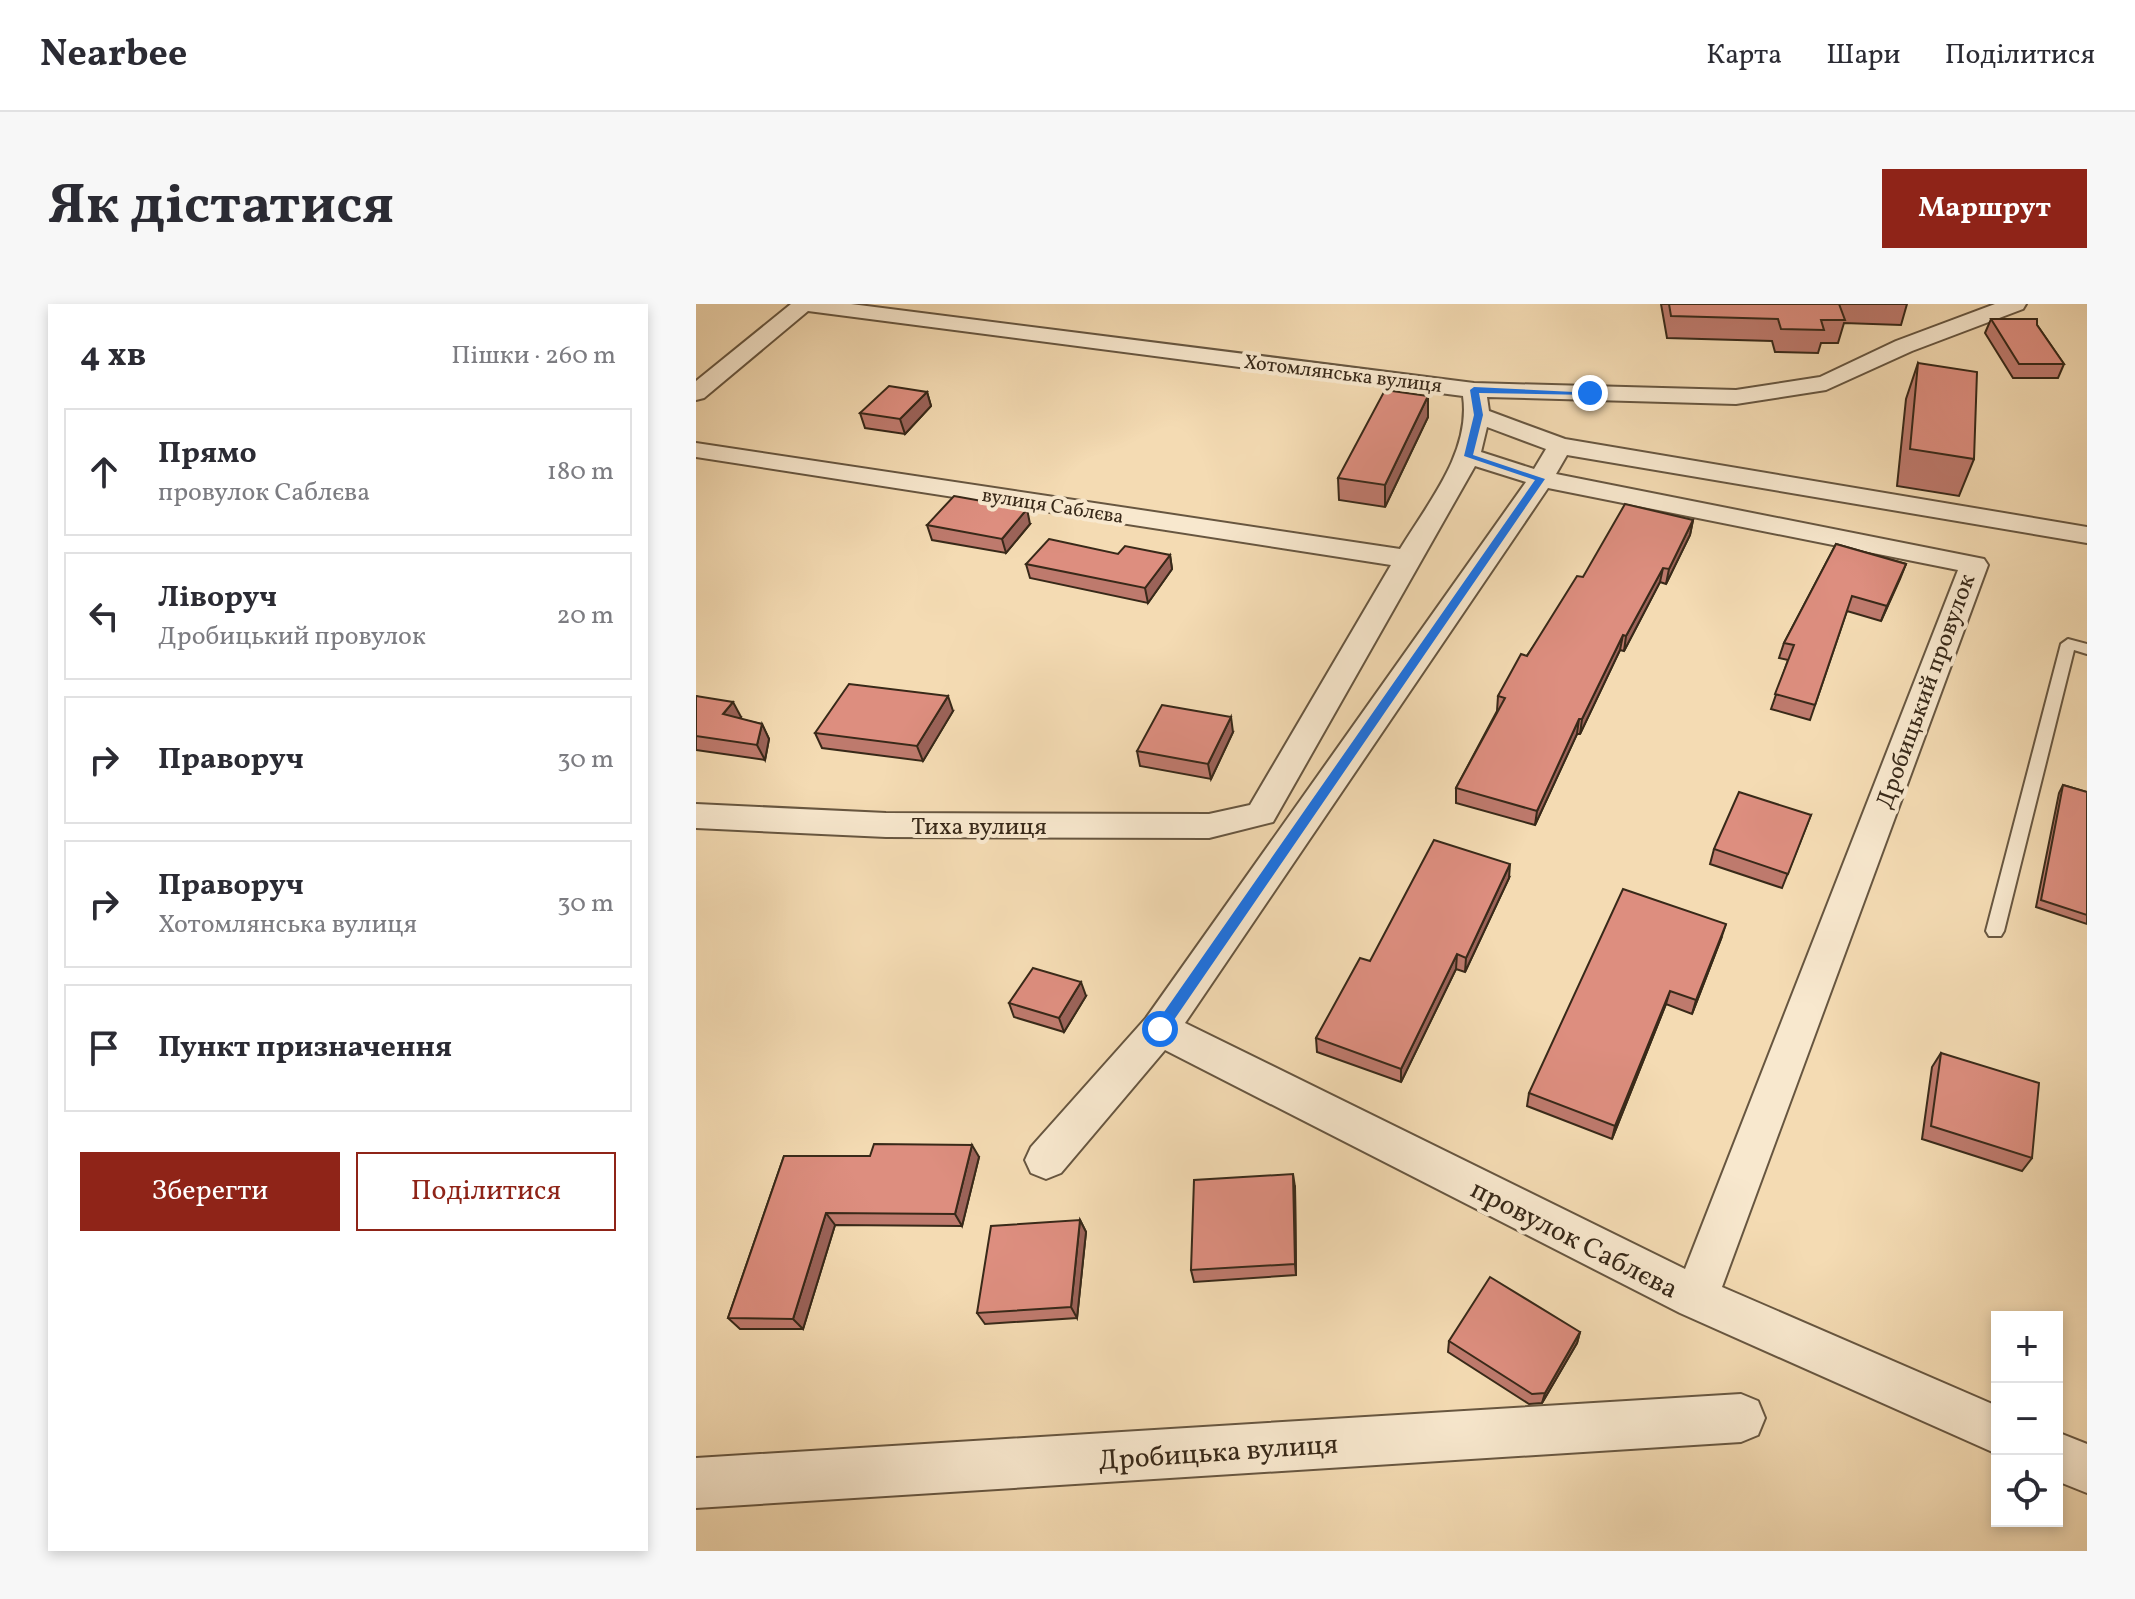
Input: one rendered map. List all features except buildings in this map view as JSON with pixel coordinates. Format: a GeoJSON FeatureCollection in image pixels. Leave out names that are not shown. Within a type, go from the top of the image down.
{"type":"FeatureCollection","features":[{"type":"Feature","properties":{"kind":"street","name":"Хотомлянська вулиця"},"geometry":{"type":"LineString","coordinates":[[803,304],[1476,402],[1736,397],[1826,383],[1904,346],[2015,304]]}},
{"type":"Feature","properties":{"kind":"street"},"geometry":{"type":"LineString","coordinates":[[696,393],[803,304]]}},
{"type":"Feature","properties":{"kind":"street"},"geometry":{"type":"LineString","coordinates":[[1409,559],[1468,456],[1476,402],[1560,446],[2087,535]]}},
{"type":"Feature","properties":{"kind":"street"},"geometry":{"type":"LineString","coordinates":[[1046,1160],[1160,1029],[1541,479],[1560,446]]}},
{"type":"Feature","properties":{"kind":"street","name":"вулиця Саблєва"},"geometry":{"type":"LineString","coordinates":[[696,450],[1409,559]]}},
{"type":"Feature","properties":{"kind":"street","name":"Дробицький провулок"},"geometry":{"type":"LineString","coordinates":[[1468,456],[1541,479],[1974,565],[1696,1298]]}},
{"type":"Feature","properties":{"kind":"street","name":"Тиха вулиця"},"geometry":{"type":"LineString","coordinates":[[696,816],[886,825],[1209,826],[1261,814],[1409,559]]}},
{"type":"Feature","properties":{"kind":"street","name":"провулок Саблєва"},"geometry":{"type":"LineString","coordinates":[[1160,1029],[1696,1298],[1991,1427]]}},
{"type":"Feature","properties":{"kind":"street","name":"Дробицька вулиця"},"geometry":{"type":"LineString","coordinates":[[696,1483],[1741,1418]]}},
{"type":"Feature","properties":{"kind":"street"},"geometry":{"type":"LineString","coordinates":[[2063,1459],[2087,1469]]}},
{"type":"Feature","properties":{"kind":"lane"},"geometry":{"type":"LineString","coordinates":[[1995,931],[2068,644],[2087,649]]}},
{"type":"Feature","properties":{"kind":"route"},"geometry":{"type":"LineString","coordinates":[[1160,1029],[1541,479],[1468,456],[1478,415],[1474,390],[1590,393]]}}]}
